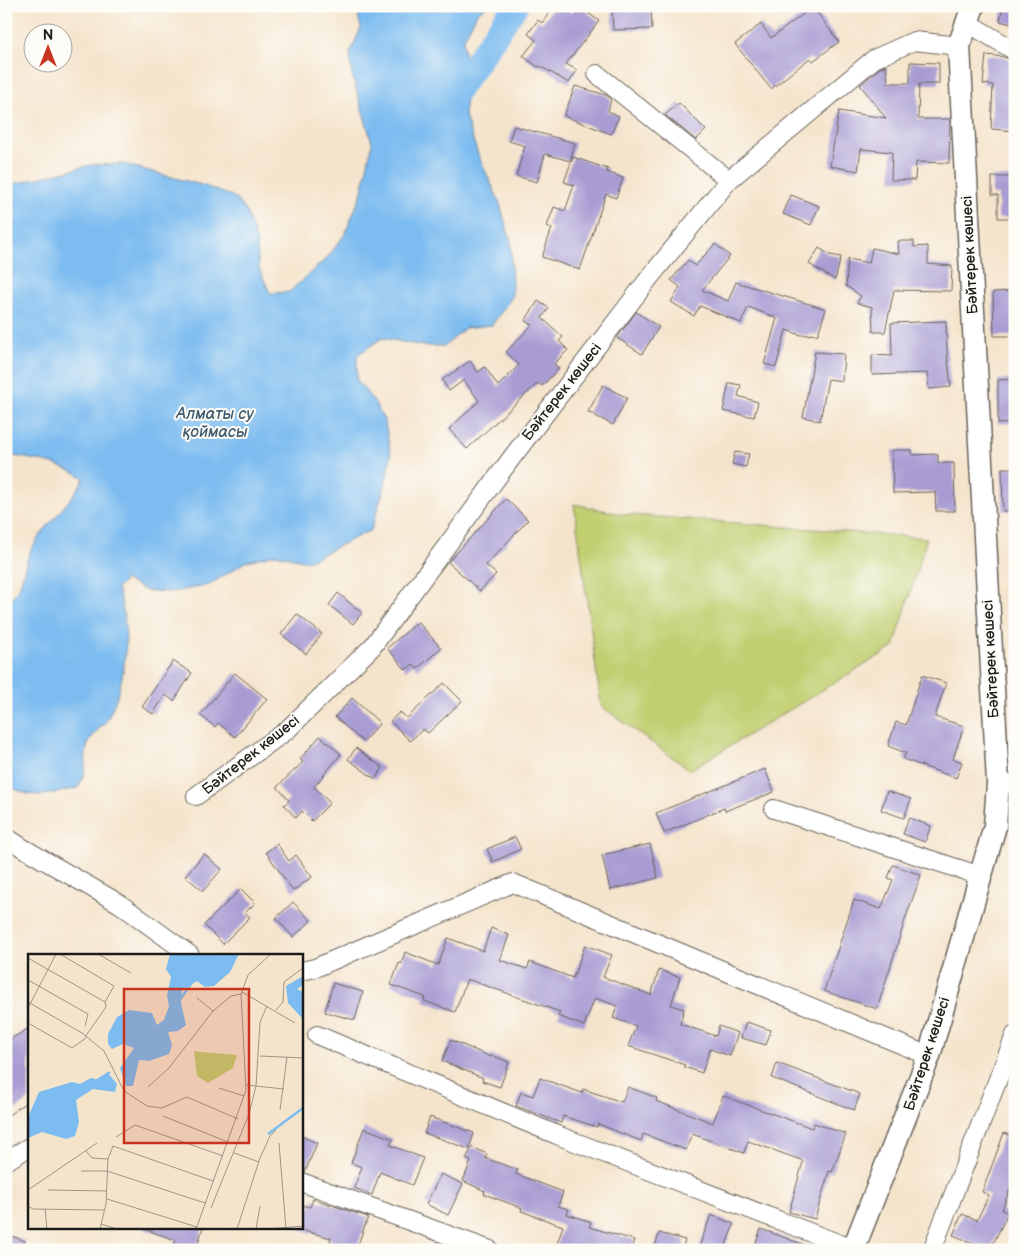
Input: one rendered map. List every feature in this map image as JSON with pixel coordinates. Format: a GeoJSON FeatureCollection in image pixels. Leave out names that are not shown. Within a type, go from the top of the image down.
{"type":"FeatureCollection","features":[{"type":"Feature","properties":{"kind":"street","name":"Бәйтерек көшесі"},"geometry":{"type":"LineString","coordinates":[[853,1249],[929,1056],[1006,784],[959,46],[970,15]]}},
{"type":"Feature","properties":{"kind":"street"},"geometry":{"type":"LineString","coordinates":[[970,15],[1015,51]]}},
{"type":"Feature","properties":{"kind":"street","name":"Бәйтерек көшесі"},"geometry":{"type":"LineString","coordinates":[[196,796],[286,731],[372,647],[519,448],[650,277],[728,180],[874,58],[914,41],[959,46]]}},
{"type":"Feature","properties":{"kind":"street"},"geometry":{"type":"LineString","coordinates":[[597,74],[728,180]]}},
{"type":"Feature","properties":{"kind":"street"},"geometry":{"type":"LineString","coordinates":[[774,809],[981,876]]}},
{"type":"Feature","properties":{"kind":"street"},"geometry":{"type":"LineString","coordinates":[[6,837],[120,904],[189,954]]}},
{"type":"Feature","properties":{"kind":"street"},"geometry":{"type":"LineString","coordinates":[[302,971],[315,968],[513,884],[929,1056]]}},
{"type":"Feature","properties":{"kind":"street"},"geometry":{"type":"LineString","coordinates":[[317,1035],[557,1135],[853,1249]]}},
{"type":"Feature","properties":{"kind":"street"},"geometry":{"type":"LineString","coordinates":[[932,1250],[1015,1035]]}},
{"type":"Feature","properties":{"kind":"street"},"geometry":{"type":"LineString","coordinates":[[6,1161],[28,1148]]}},
{"type":"Feature","properties":{"kind":"street"},"geometry":{"type":"LineString","coordinates":[[302,1182],[490,1250]]}},
{"type":"Feature","properties":{"kind":"green space"},"geometry":{"type":"Polygon","coordinates":[[[574,504],[621,514],[927,538],[894,647],[690,770],[601,706],[574,504]]]}},
{"type":"Feature","properties":{"kind":"water","name":"Алматы су қоймасы"},"geometry":{"type":"Polygon","coordinates":[[[356,6],[487,6],[477,13],[463,41],[468,87],[464,113],[479,157],[499,201],[511,242],[512,297],[492,325],[465,328],[445,346],[424,346],[382,338],[357,355],[357,380],[375,403],[385,422],[391,455],[385,485],[371,530],[308,561],[275,554],[247,561],[209,585],[172,592],[147,591],[125,580],[117,589],[122,604],[126,636],[120,686],[107,719],[88,744],[84,774],[78,788],[41,795],[24,793],[6,783],[6,601],[10,600],[18,589],[31,550],[43,532],[72,497],[84,478],[56,465],[6,455],[6,186],[91,165],[123,164],[205,186],[234,197],[246,211],[256,240],[259,268],[270,293],[289,292],[328,257],[345,234],[362,192],[372,143],[352,75],[350,53],[361,28],[356,6]]]}},
{"type":"Feature","properties":{"kind":"building"},"geometry":{"type":"Polygon","coordinates":[[[554,6],[562,6],[571,13],[576,6],[579,6],[599,21],[566,64],[577,70],[569,83],[540,66],[538,67],[523,56],[536,40],[528,34],[538,20],[542,23],[554,6]]]}},
{"type":"Feature","properties":{"kind":"building"},"geometry":{"type":"Polygon","coordinates":[[[1003,6],[1015,6],[1015,25],[1000,21],[1003,6]]]}},
{"type":"Feature","properties":{"kind":"building"},"geometry":{"type":"Polygon","coordinates":[[[651,7],[652,29],[613,30],[612,8],[651,7]]]}},
{"type":"Feature","properties":{"kind":"building"},"geometry":{"type":"Polygon","coordinates":[[[813,7],[839,42],[813,61],[810,58],[771,89],[735,44],[761,24],[771,38],[813,7]]]}},
{"type":"Feature","properties":{"kind":"building"},"geometry":{"type":"Polygon","coordinates":[[[986,55],[1004,57],[1014,61],[1008,103],[1015,103],[1015,131],[991,129],[993,85],[983,84],[986,55]]]}},
{"type":"Feature","properties":{"kind":"building"},"geometry":{"type":"Polygon","coordinates":[[[910,62],[939,63],[939,84],[919,84],[918,119],[950,119],[949,163],[916,162],[915,180],[891,180],[892,152],[861,149],[858,171],[830,166],[839,111],[886,118],[860,85],[886,65],[888,83],[910,83],[910,62]]]}},
{"type":"Feature","properties":{"kind":"building"},"geometry":{"type":"Polygon","coordinates":[[[575,86],[606,95],[611,99],[608,111],[619,116],[611,134],[564,116],[575,86]]]}},
{"type":"Feature","properties":{"kind":"building"},"geometry":{"type":"Polygon","coordinates":[[[679,103],[706,130],[696,140],[665,115],[679,103]]]}},
{"type":"Feature","properties":{"kind":"building"},"geometry":{"type":"Polygon","coordinates":[[[514,126],[575,143],[570,161],[545,154],[537,182],[516,176],[525,146],[509,141],[514,126]]]}},
{"type":"Feature","properties":{"kind":"building"},"geometry":{"type":"Polygon","coordinates":[[[573,157],[608,169],[607,172],[623,178],[616,198],[606,194],[580,270],[542,257],[552,228],[547,226],[554,207],[565,211],[574,185],[564,182],[573,157]]]}},
{"type":"Feature","properties":{"kind":"building"},"geometry":{"type":"Polygon","coordinates":[[[992,177],[1015,177],[1015,218],[998,218],[998,195],[992,195],[992,177]]]}},
{"type":"Feature","properties":{"kind":"building"},"geometry":{"type":"Polygon","coordinates":[[[791,195],[819,206],[811,225],[783,214],[791,195]]]}},
{"type":"Feature","properties":{"kind":"building"},"geometry":{"type":"Polygon","coordinates":[[[898,241],[914,241],[914,247],[928,246],[928,264],[952,266],[951,291],[894,290],[885,332],[873,332],[872,307],[857,303],[861,296],[846,286],[848,259],[869,263],[872,248],[899,254],[898,241]]]}},
{"type":"Feature","properties":{"kind":"building"},"geometry":{"type":"Polygon","coordinates":[[[715,244],[730,256],[702,290],[728,301],[736,282],[826,309],[818,334],[801,335],[786,330],[776,367],[764,364],[777,318],[748,307],[741,323],[700,306],[694,316],[671,302],[680,287],[671,280],[688,260],[695,266],[715,244]]]}},
{"type":"Feature","properties":{"kind":"building"},"geometry":{"type":"Polygon","coordinates":[[[819,248],[830,255],[841,257],[835,280],[809,264],[819,248]]]}},
{"type":"Feature","properties":{"kind":"building"},"geometry":{"type":"Polygon","coordinates":[[[1015,291],[1015,336],[994,336],[993,292],[1015,291]]]}},
{"type":"Feature","properties":{"kind":"building"},"geometry":{"type":"Polygon","coordinates":[[[538,301],[549,308],[542,318],[563,337],[559,341],[568,350],[554,364],[559,368],[542,386],[538,383],[467,449],[449,429],[479,401],[464,380],[449,391],[442,380],[470,361],[478,372],[485,367],[498,386],[519,365],[506,352],[532,325],[525,321],[538,301]]]}},
{"type":"Feature","properties":{"kind":"building"},"geometry":{"type":"Polygon","coordinates":[[[636,312],[659,327],[642,354],[617,338],[636,312]]]}},
{"type":"Feature","properties":{"kind":"building"},"geometry":{"type":"Polygon","coordinates":[[[946,321],[951,387],[929,389],[927,373],[872,375],[872,355],[892,356],[891,323],[946,321]]]}},
{"type":"Feature","properties":{"kind":"building"},"geometry":{"type":"Polygon","coordinates":[[[815,352],[844,354],[842,381],[828,379],[820,421],[803,417],[815,352]]]}},
{"type":"Feature","properties":{"kind":"building"},"geometry":{"type":"Polygon","coordinates":[[[1015,379],[1015,423],[998,424],[998,380],[1015,379]]]}},
{"type":"Feature","properties":{"kind":"building"},"geometry":{"type":"Polygon","coordinates":[[[729,383],[741,385],[738,396],[758,402],[754,417],[723,411],[729,383]]]}},
{"type":"Feature","properties":{"kind":"building"},"geometry":{"type":"Polygon","coordinates":[[[603,385],[627,398],[613,425],[588,412],[603,385]]]}},
{"type":"Feature","properties":{"kind":"building"},"geometry":{"type":"Polygon","coordinates":[[[892,450],[912,450],[912,455],[938,454],[938,463],[954,463],[955,511],[936,511],[935,492],[893,493],[892,450]]]}},
{"type":"Feature","properties":{"kind":"building"},"geometry":{"type":"Polygon","coordinates":[[[735,452],[749,454],[746,467],[732,464],[735,452]]]}},
{"type":"Feature","properties":{"kind":"building"},"geometry":{"type":"Polygon","coordinates":[[[1002,468],[1015,468],[1015,511],[1003,511],[1002,468]]]}},
{"type":"Feature","properties":{"kind":"building"},"geometry":{"type":"Polygon","coordinates":[[[506,499],[528,520],[486,565],[496,574],[480,591],[448,562],[506,499]]]}},
{"type":"Feature","properties":{"kind":"building"},"geometry":{"type":"Polygon","coordinates":[[[338,593],[362,613],[353,624],[329,605],[338,593]]]}},
{"type":"Feature","properties":{"kind":"building"},"geometry":{"type":"Polygon","coordinates":[[[297,614],[322,634],[306,654],[281,634],[297,614]]]}},
{"type":"Feature","properties":{"kind":"building"},"geometry":{"type":"Polygon","coordinates":[[[418,622],[441,648],[417,669],[413,664],[406,670],[387,648],[418,622]]]}},
{"type":"Feature","properties":{"kind":"building"},"geometry":{"type":"Polygon","coordinates":[[[173,661],[192,673],[174,701],[165,695],[153,714],[142,707],[173,661]]]}},
{"type":"Feature","properties":{"kind":"building"},"geometry":{"type":"Polygon","coordinates":[[[235,673],[267,699],[235,737],[218,723],[215,727],[200,715],[235,673]]]}},
{"type":"Feature","properties":{"kind":"building"},"geometry":{"type":"Polygon","coordinates":[[[922,675],[946,683],[935,717],[964,726],[953,759],[962,762],[956,778],[903,759],[906,753],[888,746],[896,722],[906,725],[922,675]]]}},
{"type":"Feature","properties":{"kind":"building"},"geometry":{"type":"Polygon","coordinates":[[[444,683],[462,701],[428,733],[423,729],[410,741],[390,721],[400,712],[407,718],[444,683]]]}},
{"type":"Feature","properties":{"kind":"building"},"geometry":{"type":"Polygon","coordinates":[[[352,698],[380,723],[363,742],[335,717],[352,698]]]}},
{"type":"Feature","properties":{"kind":"building"},"geometry":{"type":"Polygon","coordinates":[[[320,736],[341,754],[314,787],[330,803],[312,821],[302,811],[296,818],[284,805],[289,800],[277,787],[303,762],[300,759],[320,736]]]}},
{"type":"Feature","properties":{"kind":"building"},"geometry":{"type":"Polygon","coordinates":[[[356,748],[383,768],[375,779],[348,759],[356,748]]]}},
{"type":"Feature","properties":{"kind":"building"},"geometry":{"type":"Polygon","coordinates":[[[765,769],[774,792],[725,811],[724,808],[664,833],[656,813],[765,769]]]}},
{"type":"Feature","properties":{"kind":"building"},"geometry":{"type":"Polygon","coordinates":[[[887,791],[911,799],[904,818],[881,810],[887,791]]]}},
{"type":"Feature","properties":{"kind":"building"},"geometry":{"type":"Polygon","coordinates":[[[909,818],[931,826],[925,842],[903,834],[909,818]]]}},
{"type":"Feature","properties":{"kind":"building"},"geometry":{"type":"Polygon","coordinates":[[[515,837],[521,849],[493,862],[487,849],[515,837]]]}},
{"type":"Feature","properties":{"kind":"building"},"geometry":{"type":"Polygon","coordinates":[[[277,844],[289,861],[296,855],[312,877],[293,891],[266,852],[277,844]]]}},
{"type":"Feature","properties":{"kind":"building"},"geometry":{"type":"Polygon","coordinates":[[[650,844],[658,878],[610,890],[602,855],[650,844]]]}},
{"type":"Feature","properties":{"kind":"building"},"geometry":{"type":"Polygon","coordinates":[[[204,854],[222,869],[203,891],[185,876],[204,854]]]}},
{"type":"Feature","properties":{"kind":"building"},"geometry":{"type":"Polygon","coordinates":[[[893,865],[921,875],[877,1009],[824,991],[854,900],[881,909],[893,880],[888,878],[893,865]]]}},
{"type":"Feature","properties":{"kind":"building"},"geometry":{"type":"Polygon","coordinates":[[[241,889],[255,903],[245,913],[250,917],[223,944],[204,925],[241,889]]]}},
{"type":"Feature","properties":{"kind":"building"},"geometry":{"type":"Polygon","coordinates":[[[293,902],[311,921],[293,937],[276,918],[293,902]]]}},
{"type":"Feature","properties":{"kind":"building"},"geometry":{"type":"Polygon","coordinates":[[[491,928],[509,935],[500,960],[527,969],[530,962],[573,978],[585,945],[612,955],[603,977],[651,995],[659,970],[680,977],[671,1005],[684,1009],[680,1024],[716,1036],[719,1026],[738,1033],[730,1056],[710,1049],[702,1073],[684,1067],[685,1065],[628,1046],[636,1026],[613,1018],[617,1006],[595,998],[584,1026],[558,1016],[560,1012],[467,979],[455,1012],[424,1001],[425,997],[391,985],[405,952],[438,965],[448,938],[483,951],[491,928]]]}},
{"type":"Feature","properties":{"kind":"building"},"geometry":{"type":"Polygon","coordinates":[[[333,983],[363,992],[355,1020],[325,1012],[333,983]]]}},
{"type":"Feature","properties":{"kind":"building"},"geometry":{"type":"Polygon","coordinates":[[[746,1022],[771,1030],[766,1045],[741,1038],[746,1022]]]}},
{"type":"Feature","properties":{"kind":"building"},"geometry":{"type":"Polygon","coordinates":[[[28,1029],[28,1101],[6,1117],[6,1042],[28,1029]]]}},
{"type":"Feature","properties":{"kind":"building"},"geometry":{"type":"Polygon","coordinates":[[[451,1040],[491,1057],[491,1055],[509,1062],[500,1087],[482,1081],[483,1078],[442,1061],[451,1040]]]}},
{"type":"Feature","properties":{"kind":"building"},"geometry":{"type":"Polygon","coordinates":[[[777,1063],[860,1094],[854,1110],[772,1078],[777,1063]]]}},
{"type":"Feature","properties":{"kind":"building"},"geometry":{"type":"Polygon","coordinates":[[[540,1078],[582,1093],[583,1089],[622,1102],[628,1087],[657,1098],[656,1101],[713,1123],[723,1096],[812,1128],[814,1123],[846,1134],[832,1172],[829,1171],[815,1219],[789,1212],[803,1162],[801,1160],[748,1141],[744,1153],[692,1134],[686,1150],[643,1134],[641,1141],[598,1124],[597,1127],[563,1116],[561,1123],[516,1106],[521,1092],[533,1096],[540,1078]]]}},
{"type":"Feature","properties":{"kind":"building"},"geometry":{"type":"Polygon","coordinates":[[[430,1117],[474,1133],[469,1149],[424,1133],[430,1117]]]}},
{"type":"Feature","properties":{"kind":"building"},"geometry":{"type":"Polygon","coordinates":[[[364,1128],[393,1139],[390,1145],[423,1158],[412,1185],[380,1172],[372,1195],[354,1188],[362,1167],[351,1163],[364,1128]]]}},
{"type":"Feature","properties":{"kind":"building"},"geometry":{"type":"Polygon","coordinates":[[[1004,1133],[1015,1137],[1015,1176],[1002,1210],[1008,1213],[990,1250],[953,1235],[962,1214],[977,1220],[989,1195],[982,1192],[1004,1133]]]}},
{"type":"Feature","properties":{"kind":"building"},"geometry":{"type":"Polygon","coordinates":[[[302,1136],[317,1143],[305,1172],[302,1172],[302,1136]]]}},
{"type":"Feature","properties":{"kind":"building"},"geometry":{"type":"Polygon","coordinates":[[[472,1147],[487,1154],[485,1158],[518,1170],[516,1174],[563,1192],[558,1206],[569,1209],[567,1214],[591,1222],[589,1227],[634,1240],[631,1250],[555,1250],[563,1226],[521,1211],[522,1208],[484,1194],[485,1191],[463,1181],[471,1161],[466,1159],[472,1147]]]}},
{"type":"Feature","properties":{"kind":"building"},"geometry":{"type":"Polygon","coordinates":[[[441,1174],[463,1184],[448,1215],[426,1204],[441,1174]]]}},
{"type":"Feature","properties":{"kind":"building"},"geometry":{"type":"Polygon","coordinates":[[[313,1199],[368,1217],[356,1250],[327,1250],[331,1238],[301,1230],[302,1205],[310,1207],[313,1199]]]}},
{"type":"Feature","properties":{"kind":"building"},"geometry":{"type":"Polygon","coordinates":[[[711,1215],[734,1224],[724,1250],[707,1250],[699,1247],[711,1215]]]}},
{"type":"Feature","properties":{"kind":"building"},"geometry":{"type":"Polygon","coordinates":[[[203,1228],[196,1250],[188,1250],[174,1245],[176,1240],[144,1229],[203,1228]]]}},
{"type":"Feature","properties":{"kind":"building"},"geometry":{"type":"Polygon","coordinates":[[[761,1229],[813,1248],[813,1250],[753,1250],[761,1229]]]}},
{"type":"Feature","properties":{"kind":"building"},"geometry":{"type":"Polygon","coordinates":[[[659,1233],[685,1240],[682,1250],[654,1250],[659,1233]]]}},
{"type":"Feature","properties":{"kind":"building"},"geometry":{"type":"Polygon","coordinates":[[[6,1234],[25,1241],[22,1250],[6,1250],[6,1234]]]}},
{"type":"Feature","properties":{"kind":"waterway"},"geometry":{"type":"LineString","coordinates":[[447,105],[515,6]]}}]}
